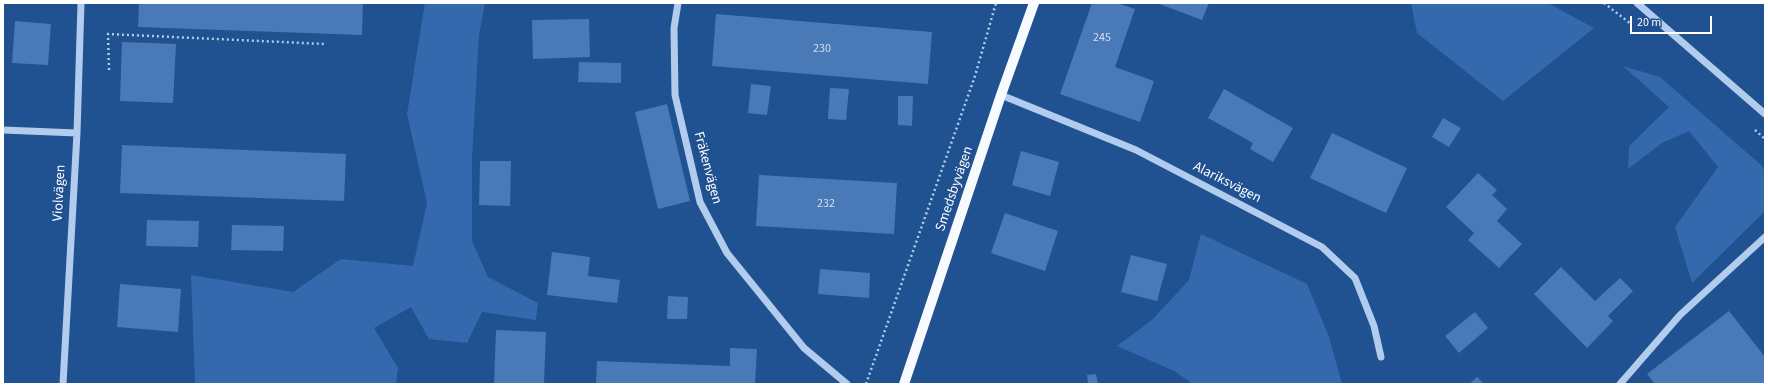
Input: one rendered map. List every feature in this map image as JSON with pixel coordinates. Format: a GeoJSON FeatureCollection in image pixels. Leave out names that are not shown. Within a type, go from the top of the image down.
{"type":"FeatureCollection","features":[{"type":"Feature","properties":{"kind":"main road","name":"Smedsbyvägen"},"geometry":{"type":"LineString","coordinates":[[904,384],[1001,95],[1034,3]]}},
{"type":"Feature","properties":{"kind":"street","name":"Violvägen"},"geometry":{"type":"LineString","coordinates":[[63,384],[77,133],[81,3]]}},
{"type":"Feature","properties":{"kind":"street","name":"Fräkenvägen"},"geometry":{"type":"LineString","coordinates":[[678,3],[674,28],[676,95],[700,202],[731,259],[804,348],[847,384]]}},
{"type":"Feature","properties":{"kind":"street"},"geometry":{"type":"LineString","coordinates":[[1637,3],[1765,114]]}},
{"type":"Feature","properties":{"kind":"street","name":"Alariksvägen"},"geometry":{"type":"LineString","coordinates":[[1001,95],[1136,150],[1322,247],[1355,278],[1374,326],[1381,357]]}},
{"type":"Feature","properties":{"kind":"street"},"geometry":{"type":"LineString","coordinates":[[3,130],[77,133]]}},
{"type":"Feature","properties":{"kind":"street"},"geometry":{"type":"LineString","coordinates":[[1620,384],[1680,315],[1763,242]]}},
{"type":"Feature","properties":{"kind":"path"},"geometry":{"type":"LineString","coordinates":[[866,384],[974,76],[996,3]]}},
{"type":"Feature","properties":{"kind":"path"},"geometry":{"type":"LineString","coordinates":[[109,70],[108,34],[325,44]]}},
{"type":"Feature","properties":{"kind":"shaded area"},"geometry":{"type":"Polygon","coordinates":[[[425,3],[485,3],[479,35],[472,158],[472,241],[488,277],[538,303],[536,320],[482,312],[467,343],[429,339],[411,307],[374,328],[398,368],[396,384],[195,384],[191,275],[293,292],[341,259],[413,266],[427,203],[407,114],[425,3]]]}},
{"type":"Feature","properties":{"kind":"shaded area"},"geometry":{"type":"Polygon","coordinates":[[[1411,3],[1548,3],[1594,28],[1503,101],[1417,33],[1411,3]]]}},
{"type":"Feature","properties":{"kind":"shaded area"},"geometry":{"type":"Polygon","coordinates":[[[1623,66],[1660,77],[1761,165],[1765,171],[1765,211],[1692,283],[1675,227],[1718,167],[1689,131],[1662,143],[1628,169],[1629,146],[1669,107],[1623,66]]]}},
{"type":"Feature","properties":{"kind":"shaded area"},"geometry":{"type":"Polygon","coordinates":[[[1201,234],[1307,284],[1329,337],[1342,384],[1193,384],[1174,371],[1117,346],[1152,320],[1189,280],[1201,234]]]}},
{"type":"Feature","properties":{"kind":"building"},"geometry":{"type":"Polygon","coordinates":[[[139,3],[363,3],[362,35],[138,27],[139,3]]]}},
{"type":"Feature","properties":{"kind":"building"},"geometry":{"type":"Polygon","coordinates":[[[1092,3],[1117,3],[1135,9],[1115,67],[1154,81],[1140,122],[1060,94],[1092,3]]]}},
{"type":"Feature","properties":{"kind":"building"},"geometry":{"type":"Polygon","coordinates":[[[1157,3],[1209,3],[1202,20],[1157,3]]]}},
{"type":"Feature","properties":{"kind":"building"},"geometry":{"type":"Polygon","coordinates":[[[716,14],[932,32],[928,84],[712,66],[716,14]]]}},
{"type":"Feature","properties":{"kind":"building"},"geometry":{"type":"Polygon","coordinates":[[[589,19],[590,57],[533,59],[532,20],[589,19]]]}},
{"type":"Feature","properties":{"kind":"building"},"geometry":{"type":"Polygon","coordinates":[[[15,21],[51,24],[48,65],[12,63],[15,21]]]}},
{"type":"Feature","properties":{"kind":"building"},"geometry":{"type":"Polygon","coordinates":[[[122,42],[176,44],[173,103],[120,101],[122,42]]]}},
{"type":"Feature","properties":{"kind":"building"},"geometry":{"type":"Polygon","coordinates":[[[579,62],[621,63],[621,83],[578,82],[579,62]]]}},
{"type":"Feature","properties":{"kind":"building"},"geometry":{"type":"Polygon","coordinates":[[[751,84],[771,86],[767,115],[748,113],[751,84]]]}},
{"type":"Feature","properties":{"kind":"building"},"geometry":{"type":"Polygon","coordinates":[[[830,88],[849,89],[846,120],[828,119],[830,88]]]}},
{"type":"Feature","properties":{"kind":"building"},"geometry":{"type":"Polygon","coordinates":[[[1224,89],[1293,128],[1273,162],[1250,149],[1253,143],[1208,118],[1224,89]]]}},
{"type":"Feature","properties":{"kind":"building"},"geometry":{"type":"Polygon","coordinates":[[[898,96],[913,96],[912,126],[898,125],[898,96]]]}},
{"type":"Feature","properties":{"kind":"building"},"geometry":{"type":"Polygon","coordinates":[[[667,104],[690,201],[658,209],[635,112],[667,104]]]}},
{"type":"Feature","properties":{"kind":"building"},"geometry":{"type":"Polygon","coordinates":[[[1443,118],[1461,128],[1449,147],[1432,137],[1443,118]]]}},
{"type":"Feature","properties":{"kind":"building"},"geometry":{"type":"Polygon","coordinates":[[[1332,133],[1407,168],[1386,213],[1310,178],[1332,133]]]}},
{"type":"Feature","properties":{"kind":"building"},"geometry":{"type":"Polygon","coordinates":[[[122,145],[346,154],[344,201],[120,193],[122,145]]]}},
{"type":"Feature","properties":{"kind":"building"},"geometry":{"type":"Polygon","coordinates":[[[1021,151],[1059,162],[1050,196],[1012,185],[1021,151]]]}},
{"type":"Feature","properties":{"kind":"building"},"geometry":{"type":"Polygon","coordinates":[[[480,161],[511,161],[510,206],[479,205],[480,161]]]}},
{"type":"Feature","properties":{"kind":"building"},"geometry":{"type":"Polygon","coordinates":[[[1478,173],[1497,190],[1492,195],[1507,209],[1497,221],[1522,244],[1499,268],[1468,240],[1474,233],[1446,207],[1478,173]]]}},
{"type":"Feature","properties":{"kind":"building"},"geometry":{"type":"Polygon","coordinates":[[[759,175],[897,183],[894,234],[756,226],[759,175]]]}},
{"type":"Feature","properties":{"kind":"building"},"geometry":{"type":"Polygon","coordinates":[[[1005,213],[1058,231],[1045,271],[991,253],[1005,213]]]}},
{"type":"Feature","properties":{"kind":"building"},"geometry":{"type":"Polygon","coordinates":[[[147,220],[199,221],[198,247],[146,246],[147,220]]]}},
{"type":"Feature","properties":{"kind":"building"},"geometry":{"type":"Polygon","coordinates":[[[232,225],[284,226],[283,251],[231,250],[232,225]]]}},
{"type":"Feature","properties":{"kind":"building"},"geometry":{"type":"Polygon","coordinates":[[[552,252],[590,257],[588,276],[620,280],[617,303],[547,295],[552,252]]]}},
{"type":"Feature","properties":{"kind":"building"},"geometry":{"type":"Polygon","coordinates":[[[1131,255],[1167,264],[1157,301],[1121,292],[1131,255]]]}},
{"type":"Feature","properties":{"kind":"building"},"geometry":{"type":"Polygon","coordinates":[[[1561,267],[1595,301],[1620,278],[1633,291],[1608,316],[1613,321],[1587,348],[1534,294],[1561,267]]]}},
{"type":"Feature","properties":{"kind":"building"},"geometry":{"type":"Polygon","coordinates":[[[820,269],[870,273],[869,298],[818,294],[820,269]]]}},
{"type":"Feature","properties":{"kind":"building"},"geometry":{"type":"Polygon","coordinates":[[[120,284],[181,289],[178,332],[117,327],[120,284]]]}},
{"type":"Feature","properties":{"kind":"building"},"geometry":{"type":"Polygon","coordinates":[[[668,296],[688,297],[687,319],[667,319],[668,296]]]}},
{"type":"Feature","properties":{"kind":"building"},"geometry":{"type":"Polygon","coordinates":[[[1729,311],[1765,357],[1765,384],[1655,384],[1647,374],[1729,311]]]}},
{"type":"Feature","properties":{"kind":"building"},"geometry":{"type":"Polygon","coordinates":[[[1475,312],[1488,328],[1459,353],[1445,336],[1475,312]]]}},
{"type":"Feature","properties":{"kind":"building"},"geometry":{"type":"Polygon","coordinates":[[[496,330],[546,332],[544,384],[494,384],[496,330]]]}},
{"type":"Feature","properties":{"kind":"building"},"geometry":{"type":"Polygon","coordinates":[[[730,348],[757,349],[755,384],[596,384],[597,361],[730,366],[730,348]]]}},
{"type":"Feature","properties":{"kind":"building"},"geometry":{"type":"Polygon","coordinates":[[[1096,374],[1098,384],[1088,384],[1087,375],[1096,374]]]}},
{"type":"Feature","properties":{"kind":"building"},"geometry":{"type":"Polygon","coordinates":[[[1477,377],[1484,384],[1469,384],[1477,377]]]}}]}
